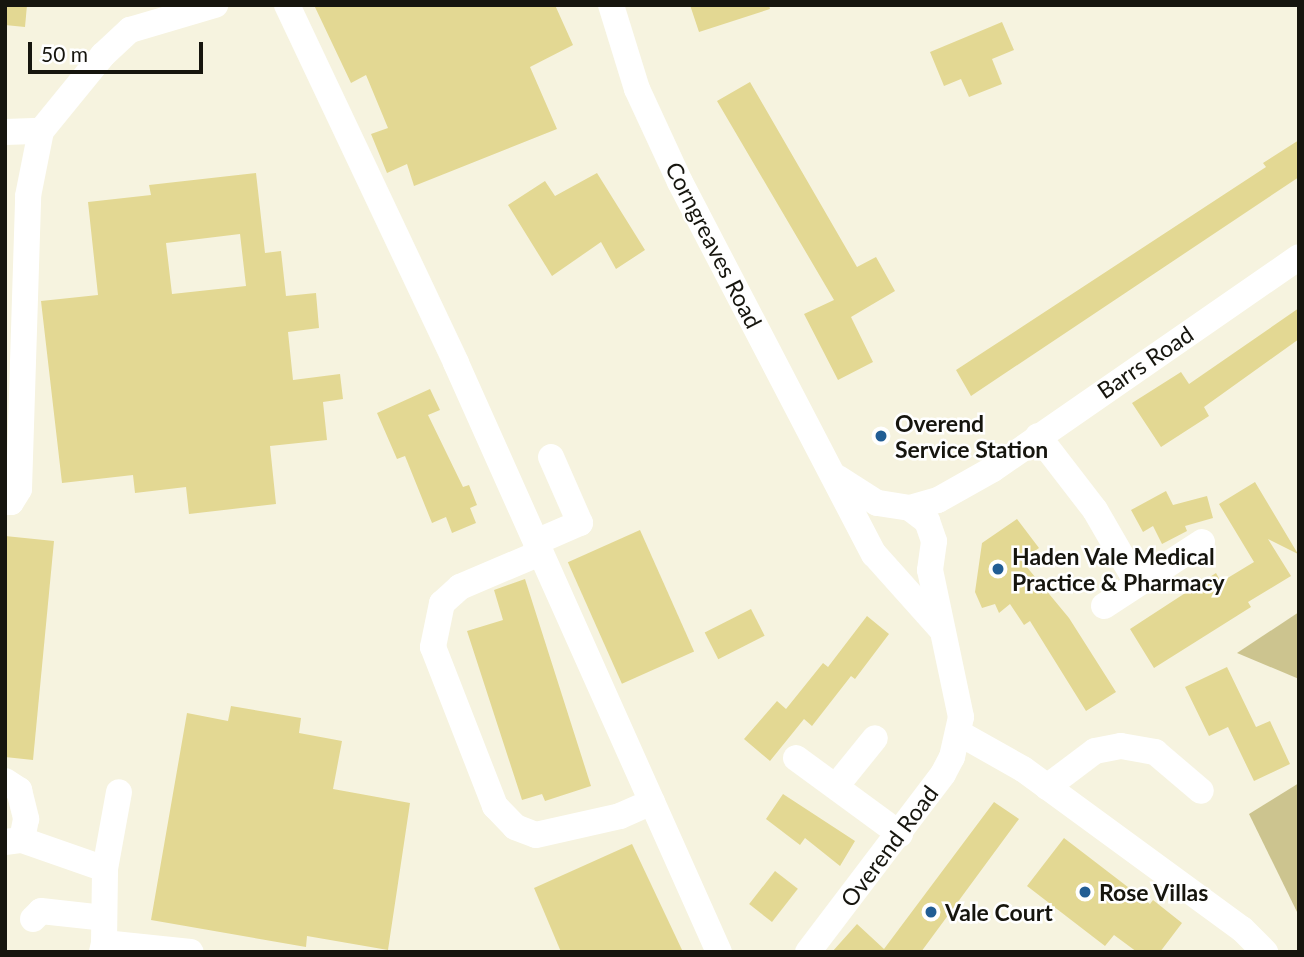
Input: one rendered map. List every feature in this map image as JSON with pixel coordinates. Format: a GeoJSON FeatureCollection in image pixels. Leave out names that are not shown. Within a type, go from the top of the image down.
{"type":"FeatureCollection","features":[{"type":"Feature","properties":{"kind":"street"},"geometry":{"type":"LineString","coordinates":[[5,502],[10,502],[19,489],[20,381],[28,196],[41,131],[103,55],[131,30],[215,5]]}},
{"type":"Feature","properties":{"kind":"street"},"geometry":{"type":"LineString","coordinates":[[287,5],[538,548],[719,952]]}},
{"type":"Feature","properties":{"kind":"street","name":"Corngreaves Road"},"geometry":{"type":"LineString","coordinates":[[611,5],[638,89],[680,182],[870,544],[942,630]]}},
{"type":"Feature","properties":{"kind":"street"},"geometry":{"type":"LineString","coordinates":[[5,132],[41,131]]}},
{"type":"Feature","properties":{"kind":"street","name":"Barrs Road"},"geometry":{"type":"LineString","coordinates":[[904,508],[938,500],[993,469],[1299,257]]}},
{"type":"Feature","properties":{"kind":"street"},"geometry":{"type":"LineString","coordinates":[[1038,436],[1095,510],[1136,581]]}},
{"type":"Feature","properties":{"kind":"street"},"geometry":{"type":"LineString","coordinates":[[551,457],[580,523],[451,595],[442,603],[433,647],[495,806],[515,827],[536,835],[620,816],[652,802]]}},
{"type":"Feature","properties":{"kind":"street","name":"Barrs Road"},"geometry":{"type":"LineString","coordinates":[[932,546],[950,514],[993,469]]}},
{"type":"Feature","properties":{"kind":"street","name":"Corngreaves Road"},"geometry":{"type":"LineString","coordinates":[[836,476],[877,503],[904,508],[928,520],[942,630],[957,689],[959,733]]}},
{"type":"Feature","properties":{"kind":"street"},"geometry":{"type":"LineString","coordinates":[[870,544],[879,517],[904,508]]}},
{"type":"Feature","properties":{"kind":"street"},"geometry":{"type":"LineString","coordinates":[[1104,606],[1136,581],[1202,542]]}},
{"type":"Feature","properties":{"kind":"street"},"geometry":{"type":"LineString","coordinates":[[888,568],[917,567],[932,546]]}},
{"type":"Feature","properties":{"kind":"street"},"geometry":{"type":"LineString","coordinates":[[959,733],[1047,787],[1242,929],[1265,952]]}},
{"type":"Feature","properties":{"kind":"street","name":"Overend Road"},"geometry":{"type":"LineString","coordinates":[[808,952],[943,774],[959,733]]}},
{"type":"Feature","properties":{"kind":"street"},"geometry":{"type":"LineString","coordinates":[[837,785],[875,738]]}},
{"type":"Feature","properties":{"kind":"street"},"geometry":{"type":"LineString","coordinates":[[1047,787],[1095,751],[1121,746],[1155,752],[1202,791]]}},
{"type":"Feature","properties":{"kind":"street"},"geometry":{"type":"LineString","coordinates":[[796,758],[837,785],[900,834]]}},
{"type":"Feature","properties":{"kind":"street"},"geometry":{"type":"LineString","coordinates":[[5,781],[19,790],[26,819],[14,841],[106,869]]}},
{"type":"Feature","properties":{"kind":"street"},"geometry":{"type":"LineString","coordinates":[[104,938],[106,869],[119,792]]}},
{"type":"Feature","properties":{"kind":"street"},"geometry":{"type":"LineString","coordinates":[[33,919],[41,911],[104,938],[191,952]]}},
{"type":"Feature","properties":{"kind":"shaded area"},"geometry":{"type":"Polygon","coordinates":[[[1299,612],[1299,679],[1237,653],[1299,612]]]}},
{"type":"Feature","properties":{"kind":"shaded area"},"geometry":{"type":"Polygon","coordinates":[[[1299,783],[1299,916],[1249,814],[1299,783]]]}},
{"type":"Feature","properties":{"kind":"building"},"geometry":{"type":"Polygon","coordinates":[[[5,5],[27,5],[25,27],[5,25],[5,5]]]}},
{"type":"Feature","properties":{"kind":"building"},"geometry":{"type":"Polygon","coordinates":[[[314,5],[555,5],[573,45],[530,67],[557,129],[414,186],[407,164],[387,173],[371,134],[388,128],[366,75],[351,83],[314,5]]]}},
{"type":"Feature","properties":{"kind":"building"},"geometry":{"type":"Polygon","coordinates":[[[690,5],[769,5],[770,9],[699,32],[690,5]]]}},
{"type":"Feature","properties":{"kind":"building"},"geometry":{"type":"Polygon","coordinates":[[[1002,22],[1014,50],[992,59],[1002,84],[969,97],[961,79],[944,86],[930,52],[1002,22]]]}},
{"type":"Feature","properties":{"kind":"building"},"geometry":{"type":"Polygon","coordinates":[[[750,82],[857,267],[876,257],[895,291],[851,317],[873,362],[838,380],[804,314],[834,300],[717,101],[750,82]]]}},
{"type":"Feature","properties":{"kind":"building"},"geometry":{"type":"Polygon","coordinates":[[[1299,140],[1299,177],[971,396],[956,370],[1266,167],[1263,163],[1299,140]]]}},
{"type":"Feature","properties":{"kind":"building"},"geometry":{"type":"Polygon","coordinates":[[[256,173],[265,253],[281,251],[286,296],[316,293],[319,328],[288,332],[293,380],[340,374],[343,399],[323,402],[327,440],[270,446],[276,504],[189,514],[186,487],[135,493],[133,475],[62,483],[41,301],[98,295],[88,202],[151,195],[149,185],[256,173]],[[240,234],[166,243],[172,294],[246,286],[240,234]]]}},
{"type":"Feature","properties":{"kind":"building"},"geometry":{"type":"Polygon","coordinates":[[[597,173],[645,250],[616,269],[601,242],[552,276],[508,205],[545,181],[555,196],[597,173]]]}},
{"type":"Feature","properties":{"kind":"building"},"geometry":{"type":"Polygon","coordinates":[[[1299,308],[1299,339],[1204,407],[1209,416],[1161,447],[1132,403],[1181,372],[1189,384],[1299,308]]]}},
{"type":"Feature","properties":{"kind":"building"},"geometry":{"type":"Polygon","coordinates":[[[430,389],[440,410],[428,415],[463,487],[469,485],[477,505],[470,508],[476,523],[452,533],[446,517],[432,523],[405,456],[397,459],[377,413],[430,389]]]}},
{"type":"Feature","properties":{"kind":"building"},"geometry":{"type":"Polygon","coordinates":[[[1255,482],[1298,554],[1268,539],[1291,576],[1248,602],[1251,607],[1154,668],[1130,629],[1216,573],[1221,582],[1254,562],[1219,504],[1255,482]]]}},
{"type":"Feature","properties":{"kind":"building"},"geometry":{"type":"Polygon","coordinates":[[[1166,491],[1173,505],[1207,496],[1213,518],[1185,526],[1187,531],[1162,544],[1153,526],[1143,532],[1131,510],[1166,491]]]}},
{"type":"Feature","properties":{"kind":"building"},"geometry":{"type":"Polygon","coordinates":[[[1017,519],[1039,548],[1021,560],[1069,618],[1116,692],[1086,711],[1030,621],[1024,625],[1010,604],[999,613],[995,604],[982,608],[975,592],[982,543],[1017,519]]]}},
{"type":"Feature","properties":{"kind":"building"},"geometry":{"type":"Polygon","coordinates":[[[640,530],[694,652],[622,684],[568,562],[640,530]]]}},
{"type":"Feature","properties":{"kind":"building"},"geometry":{"type":"Polygon","coordinates":[[[5,536],[54,541],[33,760],[5,757],[5,536]]]}},
{"type":"Feature","properties":{"kind":"building"},"geometry":{"type":"Polygon","coordinates":[[[525,579],[591,786],[545,801],[542,794],[522,800],[467,631],[503,620],[494,590],[525,579]]]}},
{"type":"Feature","properties":{"kind":"building"},"geometry":{"type":"Polygon","coordinates":[[[751,609],[765,636],[718,659],[705,633],[751,609]]]}},
{"type":"Feature","properties":{"kind":"building"},"geometry":{"type":"Polygon","coordinates":[[[867,616],[889,634],[855,679],[851,676],[812,726],[804,719],[770,761],[744,739],[777,701],[786,709],[823,663],[828,667],[867,616]]]}},
{"type":"Feature","properties":{"kind":"building"},"geometry":{"type":"Polygon","coordinates":[[[1227,667],[1256,727],[1270,721],[1290,764],[1254,781],[1228,727],[1209,736],[1185,687],[1227,667]]]}},
{"type":"Feature","properties":{"kind":"building"},"geometry":{"type":"Polygon","coordinates":[[[231,706],[301,718],[299,733],[342,741],[333,789],[410,803],[388,950],[307,936],[306,947],[151,920],[187,713],[228,721],[231,706]]]}},
{"type":"Feature","properties":{"kind":"building"},"geometry":{"type":"Polygon","coordinates":[[[783,794],[855,841],[840,866],[805,838],[800,845],[766,819],[783,794]]]}},
{"type":"Feature","properties":{"kind":"building"},"geometry":{"type":"Polygon","coordinates":[[[994,802],[1019,819],[921,952],[832,952],[857,924],[884,949],[994,802]]]}},
{"type":"Feature","properties":{"kind":"building","name":"Rose Villas"},"geometry":{"type":"Polygon","coordinates":[[[1064,838],[1150,904],[1153,900],[1182,923],[1160,952],[1137,952],[1114,935],[1105,946],[1027,886],[1064,838]]]}},
{"type":"Feature","properties":{"kind":"building"},"geometry":{"type":"Polygon","coordinates":[[[632,844],[683,952],[561,952],[534,888],[632,844]]]}},
{"type":"Feature","properties":{"kind":"building"},"geometry":{"type":"Polygon","coordinates":[[[775,871],[798,889],[772,922],[749,904],[775,871]]]}},
{"type":"Feature","properties":{"kind":"place","name":"Overend Service Station"},"geometry":{"type":"Point","coordinates":[881,436]}},
{"type":"Feature","properties":{"kind":"place","name":"Haden Vale Medical Practice & Pharmacy"},"geometry":{"type":"Point","coordinates":[998,569]}},
{"type":"Feature","properties":{"kind":"place","name":"Rose Villas"},"geometry":{"type":"Point","coordinates":[1085,892]}},
{"type":"Feature","properties":{"kind":"place","name":"Vale Court"},"geometry":{"type":"Point","coordinates":[931,912]}}]}
